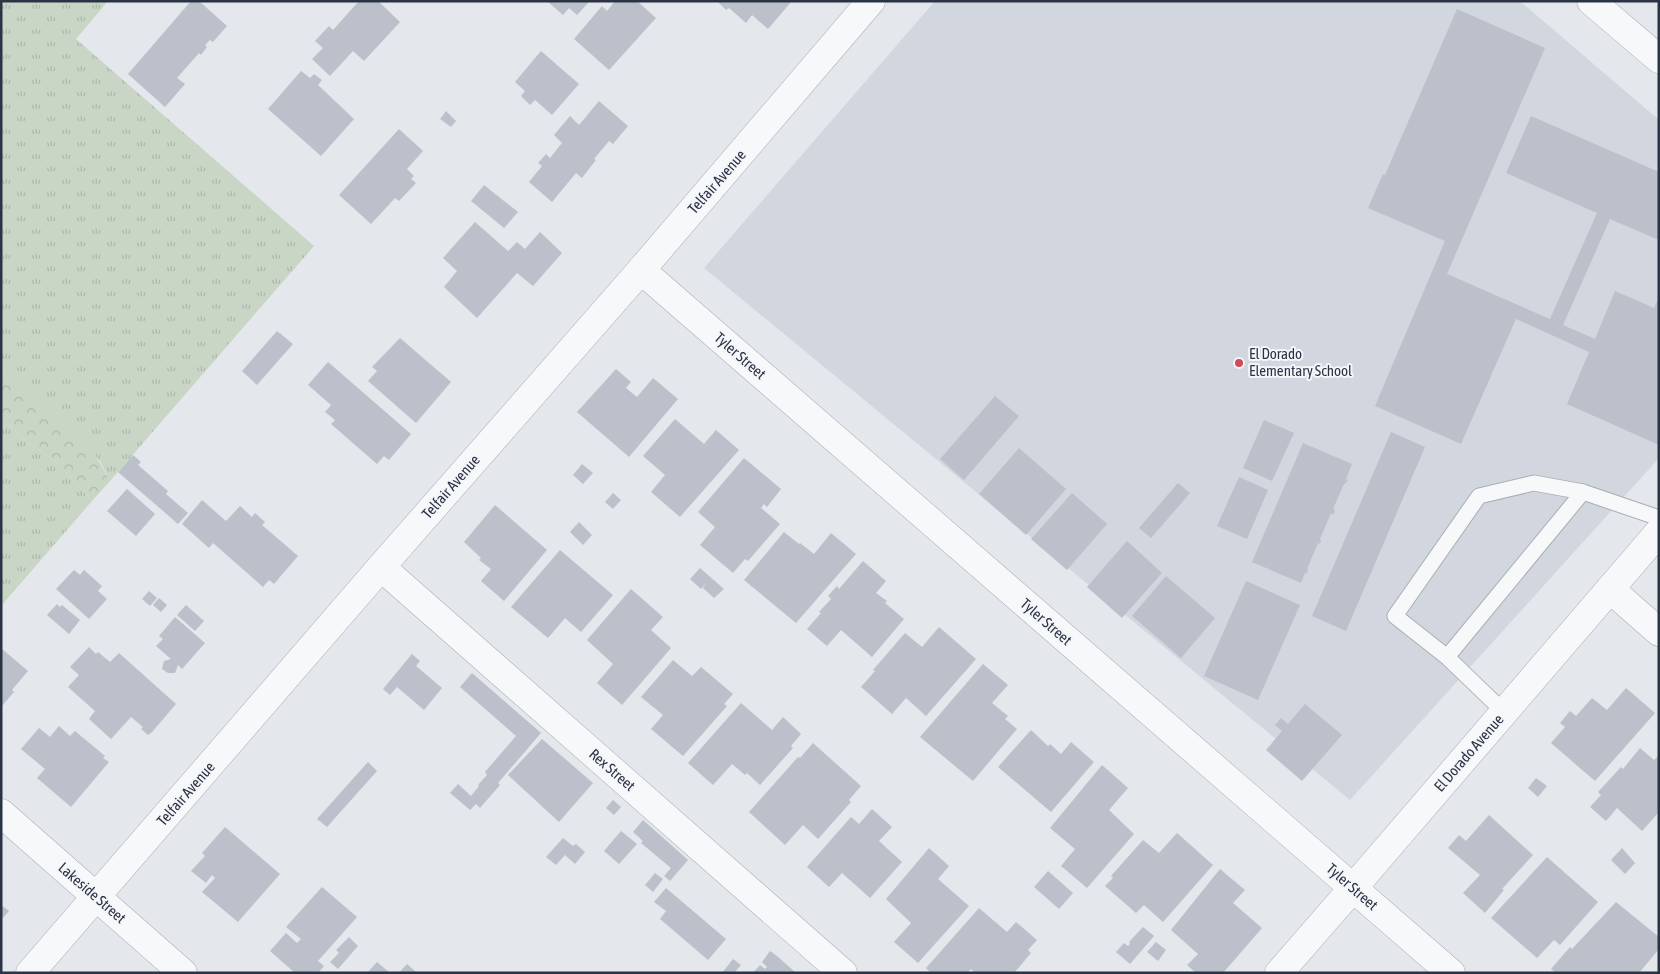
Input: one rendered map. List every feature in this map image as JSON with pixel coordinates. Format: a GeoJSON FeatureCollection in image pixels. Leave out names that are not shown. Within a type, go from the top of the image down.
{"type":"FeatureCollection","features":[{"type":"Feature","properties":{"kind":"street","name":"Telfair Avenue"},"geometry":{"type":"LineString","coordinates":[[30,973],[641,270],[871,1]]}},
{"type":"Feature","properties":{"kind":"street"},"geometry":{"type":"LineString","coordinates":[[1591,1],[1659,60]]}},
{"type":"Feature","properties":{"kind":"street","name":"Tyler Street"},"geometry":{"type":"LineString","coordinates":[[641,270],[1451,973]]}},
{"type":"Feature","properties":{"kind":"street","name":"El Dorado Avenue"},"geometry":{"type":"LineString","coordinates":[[1279,973],[1659,532]]}},
{"type":"Feature","properties":{"kind":"street","name":"Rex Street"},"geometry":{"type":"LineString","coordinates":[[381,567],[843,973]]}},
{"type":"Feature","properties":{"kind":"street"},"geometry":{"type":"LineString","coordinates":[[1610,589],[1659,632]]}},
{"type":"Feature","properties":{"kind":"street","name":"Lakeside Street"},"geometry":{"type":"LineString","coordinates":[[1,813],[183,973]]}},
{"type":"Feature","properties":{"kind":"lane"},"geometry":{"type":"LineString","coordinates":[[1504,712],[1447,656],[1394,616],[1479,496],[1534,483],[1583,492],[1659,518]]}},
{"type":"Feature","properties":{"kind":"lane"},"geometry":{"type":"LineString","coordinates":[[1447,656],[1583,492]]}},
{"type":"Feature","properties":{"kind":"shaded area","name":"El Dorado Elementary School"},"geometry":{"type":"Polygon","coordinates":[[[935,1],[1520,1],[1659,120],[1659,458],[1350,800],[704,268],[935,1]]]}},
{"type":"Feature","properties":{"kind":"green space"},"geometry":{"type":"Polygon","coordinates":[[[1,1],[108,1],[76,39],[314,246],[110,481],[100,461],[6,376],[1,375],[1,1]]]}},
{"type":"Feature","properties":{"kind":"green space"},"geometry":{"type":"Polygon","coordinates":[[[1,375],[6,376],[92,449],[110,481],[92,501],[59,464],[27,442],[1,418],[1,375]]]}},
{"type":"Feature","properties":{"kind":"green space"},"geometry":{"type":"Polygon","coordinates":[[[1,418],[27,442],[59,464],[92,501],[1,606],[1,418]]]}},
{"type":"Feature","properties":{"kind":"building"},"geometry":{"type":"Polygon","coordinates":[[[191,1],[199,1],[227,26],[213,42],[210,40],[205,45],[207,47],[201,55],[199,53],[177,78],[185,84],[165,107],[128,74],[191,1]]]}},
{"type":"Feature","properties":{"kind":"building"},"geometry":{"type":"Polygon","coordinates":[[[359,1],[378,1],[400,22],[364,61],[353,51],[330,76],[312,59],[323,48],[315,41],[329,26],[333,30],[359,1]]]}},
{"type":"Feature","properties":{"kind":"building"},"geometry":{"type":"Polygon","coordinates":[[[547,1],[590,1],[577,15],[569,8],[563,15],[547,1]]]}},
{"type":"Feature","properties":{"kind":"building"},"geometry":{"type":"Polygon","coordinates":[[[615,1],[637,1],[656,18],[609,70],[574,39],[602,6],[607,11],[615,1]]]}},
{"type":"Feature","properties":{"kind":"building"},"geometry":{"type":"Polygon","coordinates":[[[717,1],[792,1],[768,29],[752,15],[746,23],[729,8],[726,10],[717,1]]]}},
{"type":"Feature","properties":{"kind":"building"},"geometry":{"type":"Polygon","coordinates":[[[1457,9],[1545,48],[1447,274],[1550,319],[1597,213],[1506,173],[1531,116],[1659,172],[1659,240],[1610,219],[1563,325],[1595,339],[1615,291],[1654,308],[1659,297],[1659,445],[1567,404],[1589,352],[1516,319],[1461,444],[1375,406],[1445,241],[1368,208],[1383,174],[1385,175],[1457,9]]]}},
{"type":"Feature","properties":{"kind":"building"},"geometry":{"type":"Polygon","coordinates":[[[541,51],[579,84],[552,115],[535,100],[530,105],[521,96],[525,91],[515,82],[541,51]]]}},
{"type":"Feature","properties":{"kind":"building"},"geometry":{"type":"Polygon","coordinates":[[[301,71],[310,78],[314,74],[322,80],[318,85],[354,119],[321,156],[268,109],[301,71]]]}},
{"type":"Feature","properties":{"kind":"building"},"geometry":{"type":"Polygon","coordinates":[[[599,101],[628,126],[613,144],[609,141],[594,159],[596,160],[582,178],[576,173],[552,202],[529,182],[542,166],[538,163],[546,154],[550,158],[562,143],[554,135],[570,116],[579,125],[599,101]]]}},
{"type":"Feature","properties":{"kind":"building"},"geometry":{"type":"Polygon","coordinates":[[[446,111],[456,121],[451,127],[440,119],[446,111]]]}},
{"type":"Feature","properties":{"kind":"building"},"geometry":{"type":"Polygon","coordinates":[[[399,129],[423,151],[407,169],[414,176],[411,179],[416,183],[399,201],[395,198],[371,224],[339,195],[399,129]]]}},
{"type":"Feature","properties":{"kind":"building"},"geometry":{"type":"Polygon","coordinates":[[[484,185],[518,212],[504,228],[471,201],[484,185]]]}},
{"type":"Feature","properties":{"kind":"building"},"geometry":{"type":"Polygon","coordinates":[[[475,222],[508,251],[517,242],[525,249],[540,232],[562,253],[533,286],[517,273],[477,318],[444,287],[457,271],[443,258],[475,222]]]}},
{"type":"Feature","properties":{"kind":"building"},"geometry":{"type":"Polygon","coordinates":[[[277,331],[293,344],[257,385],[242,371],[277,331]]]}},
{"type":"Feature","properties":{"kind":"building"},"geometry":{"type":"Polygon","coordinates":[[[400,338],[451,382],[416,423],[368,381],[377,371],[372,367],[400,338]]]}},
{"type":"Feature","properties":{"kind":"building"},"geometry":{"type":"Polygon","coordinates":[[[328,362],[411,434],[389,460],[384,456],[377,464],[331,424],[335,420],[325,412],[331,405],[308,385],[328,362]]]}},
{"type":"Feature","properties":{"kind":"building"},"geometry":{"type":"Polygon","coordinates":[[[616,369],[631,382],[626,388],[637,397],[653,378],[678,399],[629,457],[577,412],[616,369]]]}},
{"type":"Feature","properties":{"kind":"building"},"geometry":{"type":"Polygon","coordinates":[[[995,396],[1019,416],[964,480],[940,459],[995,396]]]}},
{"type":"Feature","properties":{"kind":"building"},"geometry":{"type":"Polygon","coordinates":[[[675,419],[704,444],[716,430],[739,450],[680,517],[651,492],[665,475],[643,456],[675,419]]]}},
{"type":"Feature","properties":{"kind":"building"},"geometry":{"type":"Polygon","coordinates":[[[1264,420],[1294,433],[1272,481],[1243,468],[1264,420]]]}},
{"type":"Feature","properties":{"kind":"building"},"geometry":{"type":"Polygon","coordinates":[[[1391,432],[1425,447],[1346,631],[1312,616],[1391,432]]]}},
{"type":"Feature","properties":{"kind":"building"},"geometry":{"type":"Polygon","coordinates":[[[1303,443],[1352,464],[1346,479],[1348,480],[1344,484],[1333,509],[1335,510],[1333,515],[1331,513],[1320,539],[1320,544],[1318,543],[1307,573],[1305,573],[1301,583],[1252,562],[1303,443]]]}},
{"type":"Feature","properties":{"kind":"building"},"geometry":{"type":"Polygon","coordinates":[[[1019,448],[1066,489],[1026,535],[979,494],[1019,448]]]}},
{"type":"Feature","properties":{"kind":"building"},"geometry":{"type":"Polygon","coordinates":[[[133,455],[141,462],[138,465],[168,491],[166,494],[188,513],[178,524],[118,472],[133,455]]]}},
{"type":"Feature","properties":{"kind":"building"},"geometry":{"type":"Polygon","coordinates":[[[744,458],[781,489],[767,507],[764,504],[761,508],[780,524],[748,561],[745,559],[733,573],[700,545],[715,527],[698,512],[744,458]]]}},
{"type":"Feature","properties":{"kind":"building"},"geometry":{"type":"Polygon","coordinates":[[[582,464],[593,473],[583,484],[573,475],[582,464]]]}},
{"type":"Feature","properties":{"kind":"building"},"geometry":{"type":"Polygon","coordinates":[[[1239,477],[1268,490],[1247,539],[1217,526],[1239,477]]]}},
{"type":"Feature","properties":{"kind":"building"},"geometry":{"type":"Polygon","coordinates":[[[1178,483],[1190,493],[1151,538],[1139,528],[1178,483]]]}},
{"type":"Feature","properties":{"kind":"building"},"geometry":{"type":"Polygon","coordinates":[[[127,489],[155,514],[136,536],[107,511],[127,489]]]}},
{"type":"Feature","properties":{"kind":"building"},"geometry":{"type":"Polygon","coordinates":[[[613,493],[621,500],[613,509],[605,502],[613,493]]]}},
{"type":"Feature","properties":{"kind":"building"},"geometry":{"type":"Polygon","coordinates":[[[1072,493],[1107,524],[1067,570],[1031,539],[1072,493]]]}},
{"type":"Feature","properties":{"kind":"building"},"geometry":{"type":"Polygon","coordinates":[[[202,500],[226,521],[240,506],[252,517],[255,513],[265,522],[262,525],[298,556],[274,584],[269,580],[263,587],[213,543],[209,548],[182,524],[202,500]]]}},
{"type":"Feature","properties":{"kind":"building"},"geometry":{"type":"Polygon","coordinates":[[[495,505],[547,550],[504,601],[481,581],[491,569],[479,560],[481,558],[464,542],[495,505]]]}},
{"type":"Feature","properties":{"kind":"building"},"geometry":{"type":"Polygon","coordinates":[[[579,522],[592,535],[583,545],[570,532],[579,522]]]}},
{"type":"Feature","properties":{"kind":"building"},"geometry":{"type":"Polygon","coordinates":[[[784,532],[814,554],[831,533],[856,554],[796,623],[744,580],[784,532]]]}},
{"type":"Feature","properties":{"kind":"building"},"geometry":{"type":"Polygon","coordinates":[[[1127,541],[1162,573],[1122,618],[1087,587],[1127,541]]]}},
{"type":"Feature","properties":{"kind":"building"},"geometry":{"type":"Polygon","coordinates":[[[560,550],[613,595],[581,632],[565,618],[548,638],[511,607],[560,550]]]}},
{"type":"Feature","properties":{"kind":"building"},"geometry":{"type":"Polygon","coordinates":[[[863,561],[886,581],[876,593],[887,601],[885,603],[904,619],[872,657],[841,630],[827,646],[807,629],[831,599],[828,596],[837,586],[839,589],[863,561]]]}},
{"type":"Feature","properties":{"kind":"building"},"geometry":{"type":"Polygon","coordinates":[[[700,568],[724,589],[714,598],[703,588],[706,583],[701,589],[690,579],[700,568]]]}},
{"type":"Feature","properties":{"kind":"building"},"geometry":{"type":"Polygon","coordinates":[[[74,570],[80,575],[84,570],[102,586],[98,591],[107,599],[89,619],[56,589],[74,570]]]}},
{"type":"Feature","properties":{"kind":"building"},"geometry":{"type":"Polygon","coordinates":[[[1166,576],[1215,618],[1181,658],[1132,616],[1166,576]]]}},
{"type":"Feature","properties":{"kind":"building"},"geometry":{"type":"Polygon","coordinates":[[[1246,581],[1300,605],[1258,700],[1204,676],[1246,581]]]}},
{"type":"Feature","properties":{"kind":"building"},"geometry":{"type":"Polygon","coordinates":[[[631,589],[663,617],[651,630],[671,648],[622,705],[597,683],[613,664],[587,640],[631,589]]]}},
{"type":"Feature","properties":{"kind":"building"},"geometry":{"type":"Polygon","coordinates":[[[149,591],[157,598],[150,606],[142,599],[149,591]]]}},
{"type":"Feature","properties":{"kind":"building"},"geometry":{"type":"Polygon","coordinates":[[[159,598],[167,605],[161,612],[153,605],[159,598]]]}},
{"type":"Feature","properties":{"kind":"building"},"geometry":{"type":"Polygon","coordinates":[[[57,604],[60,607],[62,605],[80,620],[69,634],[47,615],[57,604]]]}},
{"type":"Feature","properties":{"kind":"building"},"geometry":{"type":"Polygon","coordinates":[[[186,605],[204,621],[195,631],[177,615],[186,605]]]}},
{"type":"Feature","properties":{"kind":"building"},"geometry":{"type":"Polygon","coordinates":[[[175,617],[205,643],[182,669],[178,665],[175,673],[168,673],[162,669],[164,661],[171,659],[156,646],[163,639],[159,636],[175,617]]]}},
{"type":"Feature","properties":{"kind":"building"},"geometry":{"type":"Polygon","coordinates":[[[939,627],[976,659],[926,716],[906,698],[892,714],[861,687],[905,633],[922,647],[939,627]]]}},
{"type":"Feature","properties":{"kind":"building"},"geometry":{"type":"Polygon","coordinates":[[[89,647],[96,654],[98,652],[110,662],[119,653],[176,704],[148,735],[141,729],[143,727],[131,717],[111,739],[89,719],[95,711],[68,687],[79,675],[70,667],[89,647]]]}},
{"type":"Feature","properties":{"kind":"building"},"geometry":{"type":"Polygon","coordinates":[[[1,648],[28,671],[1,707],[1,648]]]}},
{"type":"Feature","properties":{"kind":"building"},"geometry":{"type":"Polygon","coordinates":[[[412,654],[420,661],[416,666],[442,688],[424,710],[397,687],[390,695],[383,689],[412,654]]]}},
{"type":"Feature","properties":{"kind":"building"},"geometry":{"type":"Polygon","coordinates":[[[673,660],[692,676],[701,667],[733,694],[724,704],[727,706],[683,756],[651,729],[663,715],[641,697],[673,660]]]}},
{"type":"Feature","properties":{"kind":"building"},"geometry":{"type":"Polygon","coordinates":[[[983,664],[1008,685],[992,703],[1008,716],[1005,719],[1017,729],[973,781],[920,737],[983,664]]]}},
{"type":"Feature","properties":{"kind":"building"},"geometry":{"type":"Polygon","coordinates":[[[472,673],[541,733],[498,783],[500,785],[480,808],[476,804],[470,810],[450,793],[458,784],[471,796],[487,775],[485,772],[516,736],[460,687],[472,673]]]}},
{"type":"Feature","properties":{"kind":"building"},"geometry":{"type":"Polygon","coordinates":[[[1626,688],[1655,713],[1595,781],[1551,743],[1565,727],[1560,723],[1570,711],[1576,716],[1592,698],[1607,710],[1626,688]]]}},
{"type":"Feature","properties":{"kind":"building"},"geometry":{"type":"Polygon","coordinates":[[[741,703],[772,730],[783,717],[801,734],[791,746],[793,748],[760,785],[747,773],[745,775],[732,764],[713,785],[688,763],[741,703]]]}},
{"type":"Feature","properties":{"kind":"building"},"geometry":{"type":"Polygon","coordinates":[[[1305,704],[1342,735],[1302,781],[1266,750],[1282,731],[1275,725],[1281,718],[1288,724],[1305,704]]]}},
{"type":"Feature","properties":{"kind":"building"},"geometry":{"type":"Polygon","coordinates":[[[59,726],[70,736],[75,731],[105,756],[103,758],[109,762],[71,807],[37,778],[45,769],[21,749],[39,728],[50,737],[59,726]]]}},
{"type":"Feature","properties":{"kind":"building"},"geometry":{"type":"Polygon","coordinates":[[[1031,730],[1048,746],[1050,744],[1061,754],[1071,742],[1094,762],[1051,812],[998,767],[1031,730]]]}},
{"type":"Feature","properties":{"kind":"building"},"geometry":{"type":"Polygon","coordinates":[[[542,739],[593,783],[559,822],[508,775],[542,739]]]}},
{"type":"Feature","properties":{"kind":"building"},"geometry":{"type":"Polygon","coordinates":[[[813,743],[861,786],[849,800],[851,802],[818,839],[803,825],[785,845],[749,812],[813,743]]]}},
{"type":"Feature","properties":{"kind":"building"},"geometry":{"type":"Polygon","coordinates":[[[1640,748],[1654,760],[1659,755],[1659,812],[1642,831],[1617,808],[1606,821],[1590,807],[1601,795],[1598,792],[1621,767],[1623,769],[1640,748]]]}},
{"type":"Feature","properties":{"kind":"building"},"geometry":{"type":"Polygon","coordinates":[[[368,762],[377,771],[327,827],[317,819],[368,762]]]}},
{"type":"Feature","properties":{"kind":"building"},"geometry":{"type":"Polygon","coordinates":[[[1102,765],[1128,788],[1109,810],[1134,834],[1087,888],[1061,866],[1075,849],[1050,828],[1102,765]]]}},
{"type":"Feature","properties":{"kind":"building"},"geometry":{"type":"Polygon","coordinates":[[[1536,778],[1547,786],[1538,797],[1528,788],[1536,778]]]}},
{"type":"Feature","properties":{"kind":"building"},"geometry":{"type":"Polygon","coordinates":[[[613,800],[621,807],[614,815],[606,808],[613,800]]]}},
{"type":"Feature","properties":{"kind":"building"},"geometry":{"type":"Polygon","coordinates":[[[872,809],[892,827],[879,841],[902,862],[870,898],[842,873],[829,887],[807,867],[851,817],[859,824],[872,809]]]}},
{"type":"Feature","properties":{"kind":"building"},"geometry":{"type":"Polygon","coordinates":[[[1489,815],[1533,855],[1502,889],[1504,890],[1485,913],[1463,893],[1480,875],[1448,848],[1459,835],[1466,841],[1489,815]]]}},
{"type":"Feature","properties":{"kind":"building"},"geometry":{"type":"Polygon","coordinates":[[[643,820],[688,860],[670,881],[664,876],[671,868],[641,843],[643,841],[633,832],[643,820]]]}},
{"type":"Feature","properties":{"kind":"building"},"geometry":{"type":"Polygon","coordinates":[[[225,827],[280,874],[238,922],[202,892],[215,878],[212,875],[206,883],[191,871],[205,856],[202,853],[225,827]]]}},
{"type":"Feature","properties":{"kind":"building"},"geometry":{"type":"Polygon","coordinates":[[[621,831],[637,844],[619,864],[604,851],[621,831]]]}},
{"type":"Feature","properties":{"kind":"building"},"geometry":{"type":"Polygon","coordinates":[[[1177,833],[1213,865],[1163,922],[1144,905],[1136,913],[1105,886],[1113,878],[1111,876],[1143,840],[1159,853],[1177,833]]]}},
{"type":"Feature","properties":{"kind":"building"},"geometry":{"type":"Polygon","coordinates":[[[563,838],[573,846],[576,844],[585,852],[575,864],[565,855],[556,865],[546,857],[563,838]]]}},
{"type":"Feature","properties":{"kind":"building"},"geometry":{"type":"Polygon","coordinates":[[[929,848],[949,866],[938,879],[969,906],[918,963],[894,942],[911,923],[886,899],[929,848]]]}},
{"type":"Feature","properties":{"kind":"building"},"geometry":{"type":"Polygon","coordinates":[[[1622,848],[1635,863],[1625,874],[1611,860],[1622,848]]]}},
{"type":"Feature","properties":{"kind":"building"},"geometry":{"type":"Polygon","coordinates":[[[1547,857],[1598,902],[1560,945],[1554,940],[1537,958],[1491,918],[1547,857]]]}},
{"type":"Feature","properties":{"kind":"building"},"geometry":{"type":"Polygon","coordinates":[[[1220,869],[1245,890],[1233,903],[1262,928],[1223,973],[1196,973],[1187,965],[1198,954],[1171,930],[1220,869]]]}},
{"type":"Feature","properties":{"kind":"building"},"geometry":{"type":"Polygon","coordinates":[[[1048,871],[1073,893],[1059,909],[1034,887],[1048,871]]]}},
{"type":"Feature","properties":{"kind":"building"},"geometry":{"type":"Polygon","coordinates":[[[655,873],[663,879],[653,892],[645,885],[655,873]]]}},
{"type":"Feature","properties":{"kind":"building"},"geometry":{"type":"Polygon","coordinates":[[[322,887],[357,917],[318,961],[324,966],[318,973],[295,973],[270,951],[286,933],[297,943],[301,939],[286,927],[322,887]]]}},
{"type":"Feature","properties":{"kind":"building"},"geometry":{"type":"Polygon","coordinates":[[[666,888],[726,939],[708,960],[660,919],[666,911],[654,902],[666,888]]]}},
{"type":"Feature","properties":{"kind":"building"},"geometry":{"type":"Polygon","coordinates":[[[1616,902],[1659,937],[1659,949],[1639,973],[1556,973],[1551,969],[1570,947],[1572,949],[1616,902]]]}},
{"type":"Feature","properties":{"kind":"building"},"geometry":{"type":"Polygon","coordinates":[[[1,905],[9,911],[1,920],[1,905]]]}},
{"type":"Feature","properties":{"kind":"building"},"geometry":{"type":"Polygon","coordinates":[[[979,908],[1007,932],[1016,922],[1037,940],[1028,950],[1031,953],[1014,973],[975,973],[971,969],[967,973],[931,973],[926,968],[979,908]]]}},
{"type":"Feature","properties":{"kind":"building"},"geometry":{"type":"Polygon","coordinates":[[[1143,927],[1154,936],[1130,964],[1116,952],[1124,943],[1128,946],[1129,942],[1143,927]]]}},
{"type":"Feature","properties":{"kind":"building"},"geometry":{"type":"Polygon","coordinates":[[[349,937],[358,946],[338,969],[330,962],[339,953],[336,950],[349,937]]]}},
{"type":"Feature","properties":{"kind":"building"},"geometry":{"type":"Polygon","coordinates":[[[1156,942],[1166,950],[1158,961],[1147,952],[1156,942]]]}},
{"type":"Feature","properties":{"kind":"building"},"geometry":{"type":"Polygon","coordinates":[[[770,951],[796,973],[753,973],[760,965],[765,969],[767,967],[762,962],[770,951]]]}},
{"type":"Feature","properties":{"kind":"building"},"geometry":{"type":"Polygon","coordinates":[[[733,959],[741,965],[734,973],[722,973],[733,959]]]}},
{"type":"Feature","properties":{"kind":"building"},"geometry":{"type":"Polygon","coordinates":[[[377,962],[390,973],[367,973],[377,962]]]}},
{"type":"Feature","properties":{"kind":"building"},"geometry":{"type":"Polygon","coordinates":[[[407,964],[417,973],[399,973],[407,964]]]}},
{"type":"Feature","properties":{"kind":"place","name":"El Dorado Elementary School"},"geometry":{"type":"Point","coordinates":[1239,363]}}]}
